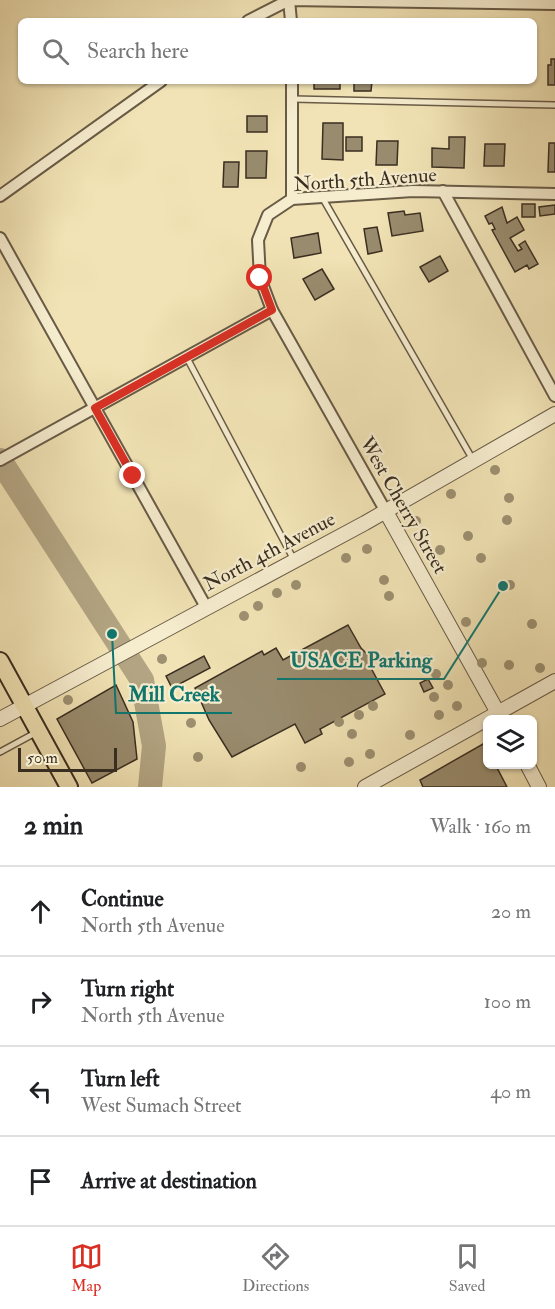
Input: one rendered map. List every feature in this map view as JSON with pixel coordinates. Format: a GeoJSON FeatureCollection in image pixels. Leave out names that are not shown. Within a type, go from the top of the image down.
{"type":"FeatureCollection","features":[{"type":"Feature","properties":{"kind":"main road"},"geometry":{"type":"LineString","coordinates":[[0,661],[69,787]]}},
{"type":"Feature","properties":{"kind":"street"},"geometry":{"type":"LineString","coordinates":[[289,0],[291,18]]}},
{"type":"Feature","properties":{"kind":"street"},"geometry":{"type":"LineString","coordinates":[[254,18],[289,0],[555,4]]}},
{"type":"Feature","properties":{"kind":"street"},"geometry":{"type":"LineString","coordinates":[[0,196],[157,84]]}},
{"type":"Feature","properties":{"kind":"street"},"geometry":{"type":"LineString","coordinates":[[292,84],[292,199]]}},
{"type":"Feature","properties":{"kind":"street"},"geometry":{"type":"LineString","coordinates":[[443,191],[555,396]]}},
{"type":"Feature","properties":{"kind":"street","name":"North 5th Avenue"},"geometry":{"type":"LineString","coordinates":[[272,310],[260,278],[258,240],[268,215],[292,199],[443,191],[555,194]]}},
{"type":"Feature","properties":{"kind":"street"},"geometry":{"type":"LineString","coordinates":[[0,238],[206,607]]}},
{"type":"Feature","properties":{"kind":"street"},"geometry":{"type":"LineString","coordinates":[[0,460],[272,310]]}},
{"type":"Feature","properties":{"kind":"street","name":"West Cherry Street"},"geometry":{"type":"LineString","coordinates":[[272,310],[499,715]]}},
{"type":"Feature","properties":{"kind":"street","name":"North 4th Avenue"},"geometry":{"type":"LineString","coordinates":[[0,719],[365,523],[555,414]]}},
{"type":"Feature","properties":{"kind":"street"},"geometry":{"type":"LineString","coordinates":[[502,715],[555,681]]}},
{"type":"Feature","properties":{"kind":"street"},"geometry":{"type":"LineString","coordinates":[[365,787],[483,725]]}},
{"type":"Feature","properties":{"kind":"street"},"geometry":{"type":"LineString","coordinates":[[529,769],[539,787]]}},
{"type":"Feature","properties":{"kind":"lane"},"geometry":{"type":"LineString","coordinates":[[292,99],[555,105]]}},
{"type":"Feature","properties":{"kind":"lane"},"geometry":{"type":"LineString","coordinates":[[321,196],[474,461]]}},
{"type":"Feature","properties":{"kind":"lane"},"geometry":{"type":"LineString","coordinates":[[187,358],[294,560]]}},
{"type":"Feature","properties":{"kind":"lane"},"geometry":{"type":"LineString","coordinates":[[0,752],[38,731]]}},
{"type":"Feature","properties":{"kind":"building"},"geometry":{"type":"Polygon","coordinates":[[[551,59],[555,59],[555,85],[548,85],[548,65],[551,65],[551,59]]]}},
{"type":"Feature","properties":{"kind":"building"},"geometry":{"type":"Polygon","coordinates":[[[314,84],[340,84],[340,89],[314,89],[314,84]]]}},
{"type":"Feature","properties":{"kind":"building"},"geometry":{"type":"Polygon","coordinates":[[[354,84],[372,84],[371,91],[354,91],[354,84]]]}},
{"type":"Feature","properties":{"kind":"building"},"geometry":{"type":"Polygon","coordinates":[[[247,116],[267,116],[267,132],[247,132],[247,116]]]}},
{"type":"Feature","properties":{"kind":"building"},"geometry":{"type":"Polygon","coordinates":[[[323,123],[343,123],[343,160],[322,159],[323,123]]]}},
{"type":"Feature","properties":{"kind":"building"},"geometry":{"type":"Polygon","coordinates":[[[346,137],[362,137],[362,151],[346,151],[346,137]]]}},
{"type":"Feature","properties":{"kind":"building"},"geometry":{"type":"Polygon","coordinates":[[[449,137],[465,137],[464,168],[432,167],[432,148],[449,149],[449,137]]]}},
{"type":"Feature","properties":{"kind":"building"},"geometry":{"type":"Polygon","coordinates":[[[377,141],[398,141],[397,165],[376,165],[377,141]]]}},
{"type":"Feature","properties":{"kind":"building"},"geometry":{"type":"Polygon","coordinates":[[[549,143],[555,143],[555,172],[548,172],[549,143]]]}},
{"type":"Feature","properties":{"kind":"building"},"geometry":{"type":"Polygon","coordinates":[[[485,144],[505,144],[504,166],[484,166],[485,144]]]}},
{"type":"Feature","properties":{"kind":"building"},"geometry":{"type":"Polygon","coordinates":[[[246,151],[267,151],[266,178],[246,178],[246,151]]]}},
{"type":"Feature","properties":{"kind":"building"},"geometry":{"type":"Polygon","coordinates":[[[224,162],[239,162],[238,187],[223,187],[224,162]]]}},
{"type":"Feature","properties":{"kind":"building"},"geometry":{"type":"Polygon","coordinates":[[[522,204],[535,204],[535,217],[522,217],[522,204]]]}},
{"type":"Feature","properties":{"kind":"building"},"geometry":{"type":"Polygon","coordinates":[[[555,205],[555,214],[540,216],[539,207],[555,205]]]}},
{"type":"Feature","properties":{"kind":"building"},"geometry":{"type":"Polygon","coordinates":[[[502,207],[507,223],[517,217],[524,230],[510,238],[518,251],[522,249],[519,245],[525,241],[538,264],[529,269],[527,265],[515,272],[492,230],[495,229],[492,223],[489,224],[485,216],[502,207]]]}},
{"type":"Feature","properties":{"kind":"building"},"geometry":{"type":"Polygon","coordinates":[[[404,211],[405,215],[420,213],[423,231],[392,236],[388,213],[404,211]]]}},
{"type":"Feature","properties":{"kind":"building"},"geometry":{"type":"Polygon","coordinates":[[[377,227],[382,251],[368,254],[364,229],[377,227]]]}},
{"type":"Feature","properties":{"kind":"building"},"geometry":{"type":"Polygon","coordinates":[[[318,233],[321,253],[294,258],[291,238],[318,233]]]}},
{"type":"Feature","properties":{"kind":"building"},"geometry":{"type":"Polygon","coordinates":[[[440,256],[448,271],[429,282],[420,267],[440,256]]]}},
{"type":"Feature","properties":{"kind":"building"},"geometry":{"type":"Polygon","coordinates":[[[322,269],[334,289],[315,300],[303,279],[322,269]]]}},
{"type":"Feature","properties":{"kind":"building"},"geometry":{"type":"Polygon","coordinates":[[[348,625],[361,648],[370,657],[371,668],[385,694],[320,729],[322,734],[305,743],[295,724],[232,757],[209,720],[195,688],[262,651],[264,655],[276,648],[283,660],[348,625]]]}},
{"type":"Feature","properties":{"kind":"building"},"geometry":{"type":"Polygon","coordinates":[[[204,656],[210,668],[172,688],[166,676],[204,656]]]}},
{"type":"Feature","properties":{"kind":"building"},"geometry":{"type":"Polygon","coordinates":[[[428,679],[433,688],[424,692],[420,683],[428,679]]]}},
{"type":"Feature","properties":{"kind":"building"},"geometry":{"type":"Polygon","coordinates":[[[116,685],[133,722],[137,759],[92,783],[57,719],[116,685]]]}},
{"type":"Feature","properties":{"kind":"building"},"geometry":{"type":"Polygon","coordinates":[[[483,744],[483,769],[498,769],[507,787],[423,787],[420,780],[483,744]]]}},
{"type":"Feature","properties":{"kind":"waterway"},"geometry":{"type":"LineString","coordinates":[[0,460],[142,680],[154,746],[150,787]]}},
{"type":"Feature","properties":{"kind":"place","name":"USACE Parking"},"geometry":{"type":"Point","coordinates":[503,586]}},
{"type":"Feature","properties":{"kind":"place","name":"Mill Creek"},"geometry":{"type":"Point","coordinates":[112,634]}},
{"type":"Feature","properties":{"kind":"route"},"geometry":{"type":"LineString","coordinates":[[133,476],[95,408],[272,310],[260,278]]}}]}
